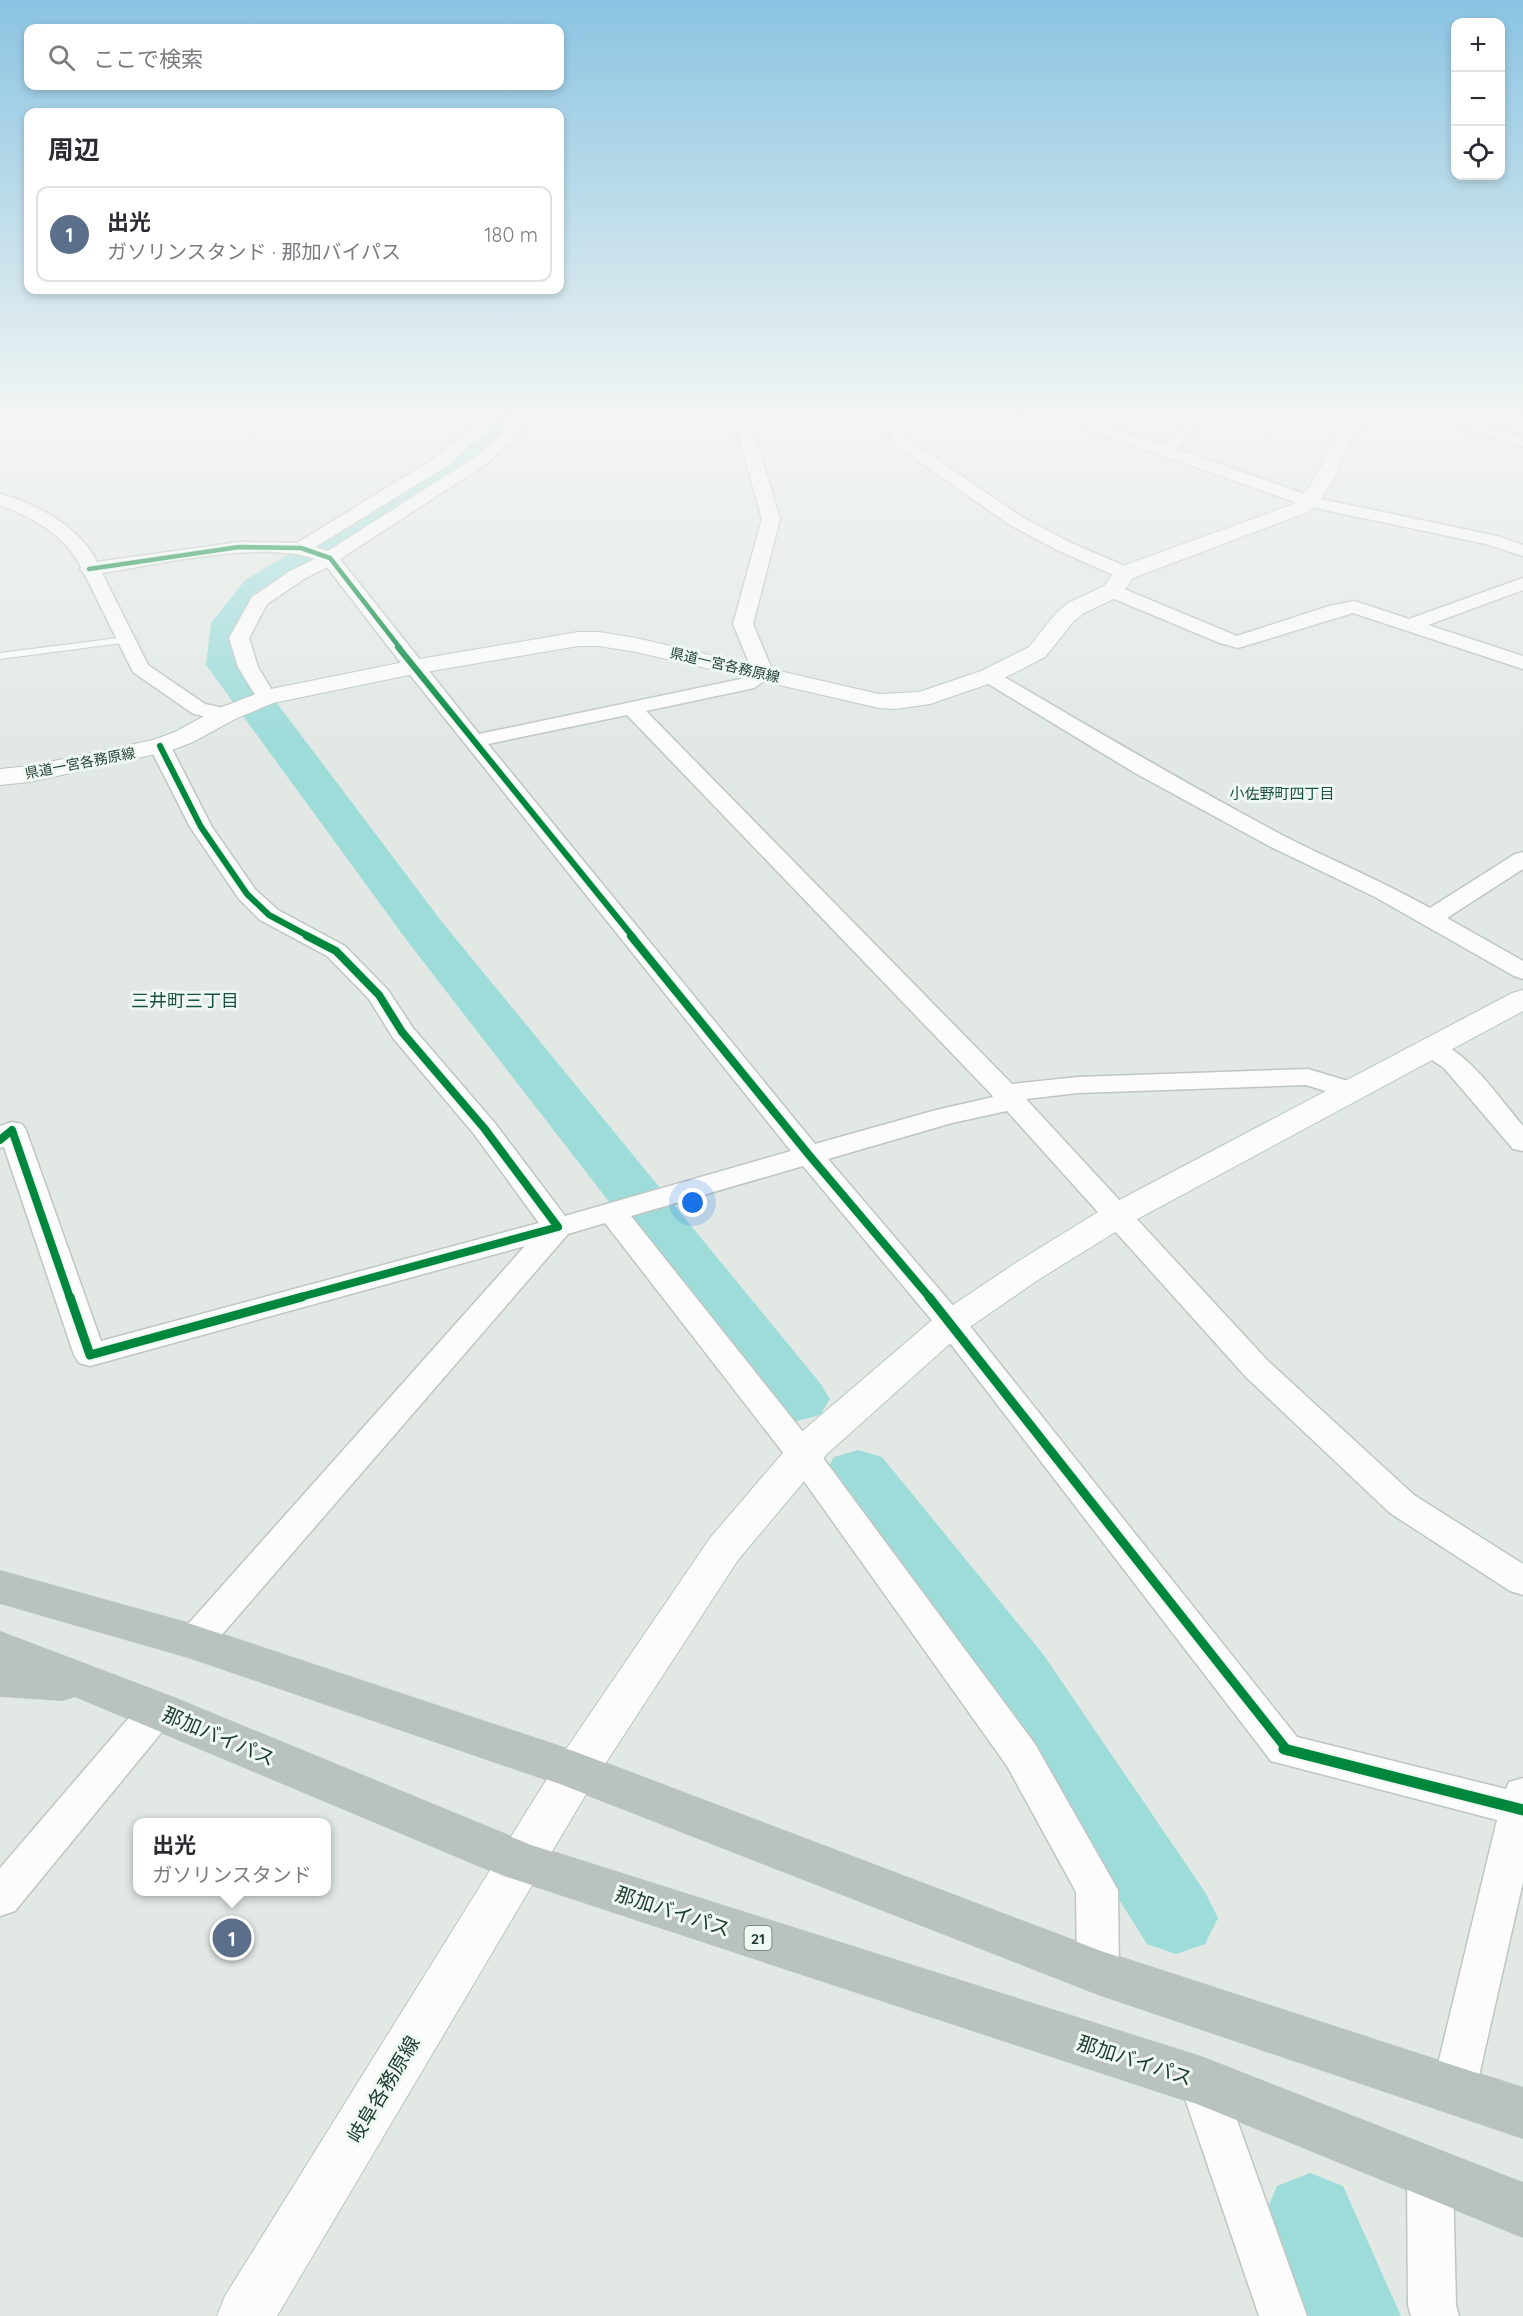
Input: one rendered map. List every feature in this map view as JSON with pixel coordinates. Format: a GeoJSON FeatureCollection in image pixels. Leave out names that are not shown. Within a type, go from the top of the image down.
{"type":"FeatureCollection","features":[{"type":"Feature","properties":{"kind":"highway"},"geometry":{"type":"LineString","coordinates":[[0,1587],[194,1642],[576,1771],[1098,1972],[1523,2113]]}},
{"type":"Feature","properties":{"kind":"highway","name":"那加バイパス"},"geometry":{"type":"LineString","coordinates":[[0,1648],[158,1710],[521,1862],[1201,2081],[1430,2175],[1523,2210]]}},
{"type":"Feature","properties":{"kind":"highway"},"geometry":{"type":"LineString","coordinates":[[0,1679],[94,1685]]}},
{"type":"Feature","properties":{"kind":"main road","name":"県道一宮各務原線"},"geometry":{"type":"LineString","coordinates":[[0,777],[30,774],[160,746],[184,737],[226,714],[266,697],[549,642],[599,639],[879,701],[922,699],[989,676],[1037,652],[1057,630],[1065,617],[1118,582],[1259,525]]}},
{"type":"Feature","properties":{"kind":"main road","name":"岐阜各務原線"},"geometry":{"type":"LineString","coordinates":[[245,2316],[576,1771],[724,1549],[821,1436],[951,1323],[1029,1270],[1118,1215],[1523,999]]}},
{"type":"Feature","properties":{"kind":"street"},"geometry":{"type":"LineString","coordinates":[[53,525],[86,558],[89,569],[140,668],[199,709],[226,714]]}},
{"type":"Feature","properties":{"kind":"street"},"geometry":{"type":"LineString","coordinates":[[266,697],[248,667],[239,638],[259,602],[297,575],[316,553],[354,525]]}},
{"type":"Feature","properties":{"kind":"street"},"geometry":{"type":"LineString","coordinates":[[89,569],[212,549],[316,553],[366,525]]}},
{"type":"Feature","properties":{"kind":"street"},"geometry":{"type":"LineString","coordinates":[[474,741],[747,684],[764,674],[743,624],[769,525]]}},
{"type":"Feature","properties":{"kind":"street"},"geometry":{"type":"LineString","coordinates":[[1024,525],[1065,547],[1118,582],[1227,639],[1238,642],[1336,609],[1354,607],[1523,663]]}},
{"type":"Feature","properties":{"kind":"street"},"geometry":{"type":"LineString","coordinates":[[1421,525],[1491,540],[1523,551]]}},
{"type":"Feature","properties":{"kind":"street"},"geometry":{"type":"LineString","coordinates":[[316,553],[414,667],[810,1155],[951,1323],[1285,1750],[1522,1805],[1454,2089]]}},
{"type":"Feature","properties":{"kind":"street"},"geometry":{"type":"LineString","coordinates":[[1410,625],[1523,584]]}},
{"type":"Feature","properties":{"kind":"street"},"geometry":{"type":"LineString","coordinates":[[989,676],[1143,768],[1277,840],[1431,918],[1523,971]]}},
{"type":"Feature","properties":{"kind":"street"},"geometry":{"type":"LineString","coordinates":[[631,708],[1009,1097],[1257,1369],[1402,1504],[1523,1581]]}},
{"type":"Feature","properties":{"kind":"street"},"geometry":{"type":"LineString","coordinates":[[160,746],[201,827],[247,894],[269,915],[336,951],[379,995],[402,1032],[484,1128],[558,1227]]}},
{"type":"Feature","properties":{"kind":"street"},"geometry":{"type":"LineString","coordinates":[[1431,918],[1523,859]]}},
{"type":"Feature","properties":{"kind":"street"},"geometry":{"type":"LineString","coordinates":[[1432,1048],[1453,1062],[1523,1143]]}},
{"type":"Feature","properties":{"kind":"street"},"geometry":{"type":"LineString","coordinates":[[0,1140],[12,1130],[90,1355],[633,1206],[1009,1097],[1090,1084],[1308,1077],[1351,1091]]}},
{"type":"Feature","properties":{"kind":"street"},"geometry":{"type":"LineString","coordinates":[[633,1206],[803,1455],[1021,1755],[1097,1890],[1098,1972]]}},
{"type":"Feature","properties":{"kind":"street"},"geometry":{"type":"LineString","coordinates":[[194,1642],[558,1227]]}},
{"type":"Feature","properties":{"kind":"street"},"geometry":{"type":"LineString","coordinates":[[0,1898],[158,1710]]}},
{"type":"Feature","properties":{"kind":"street"},"geometry":{"type":"LineString","coordinates":[[1201,2081],[1283,2316]]}},
{"type":"Feature","properties":{"kind":"street"},"geometry":{"type":"LineString","coordinates":[[1430,2175],[1432,2305],[1435,2316]]}},
{"type":"Feature","properties":{"kind":"lane"},"geometry":{"type":"LineString","coordinates":[[0,656],[126,640]]}},
{"type":"Feature","properties":{"kind":"waterway"},"geometry":{"type":"LineString","coordinates":[[248,693],[226,665],[230,623],[258,588],[361,525]]}},
{"type":"Feature","properties":{"kind":"waterway"},"geometry":{"type":"LineString","coordinates":[[258,707],[425,932],[797,1399]]}},
{"type":"Feature","properties":{"kind":"waterway"},"geometry":{"type":"LineString","coordinates":[[858,1474],[1017,1675],[1176,1918]]}},
{"type":"Feature","properties":{"kind":"waterway"},"geometry":{"type":"LineString","coordinates":[[1310,2219],[1353,2316]]}},
{"type":"Feature","properties":{"kind":"cycle path"},"geometry":{"type":"LineString","coordinates":[[89,569],[239,547],[301,548],[330,558],[414,667],[809,1155],[951,1323],[1285,1750],[1523,1810]]}},
{"type":"Feature","properties":{"kind":"cycle path"},"geometry":{"type":"LineString","coordinates":[[0,1140],[12,1130],[90,1355],[558,1227],[484,1128],[402,1032],[379,995],[336,951],[269,915],[247,894],[201,827],[160,746]]}},
{"type":"Feature","properties":{"kind":"place","name":"出光"},"geometry":{"type":"Point","coordinates":[232,1938]}},
{"type":"Feature","properties":{"kind":"district","name":"小佐野町四丁目"},"geometry":{"type":"Point","coordinates":[1282,793]}},
{"type":"Feature","properties":{"kind":"district","name":"三井町三丁目"},"geometry":{"type":"Point","coordinates":[185,1000]}}]}
